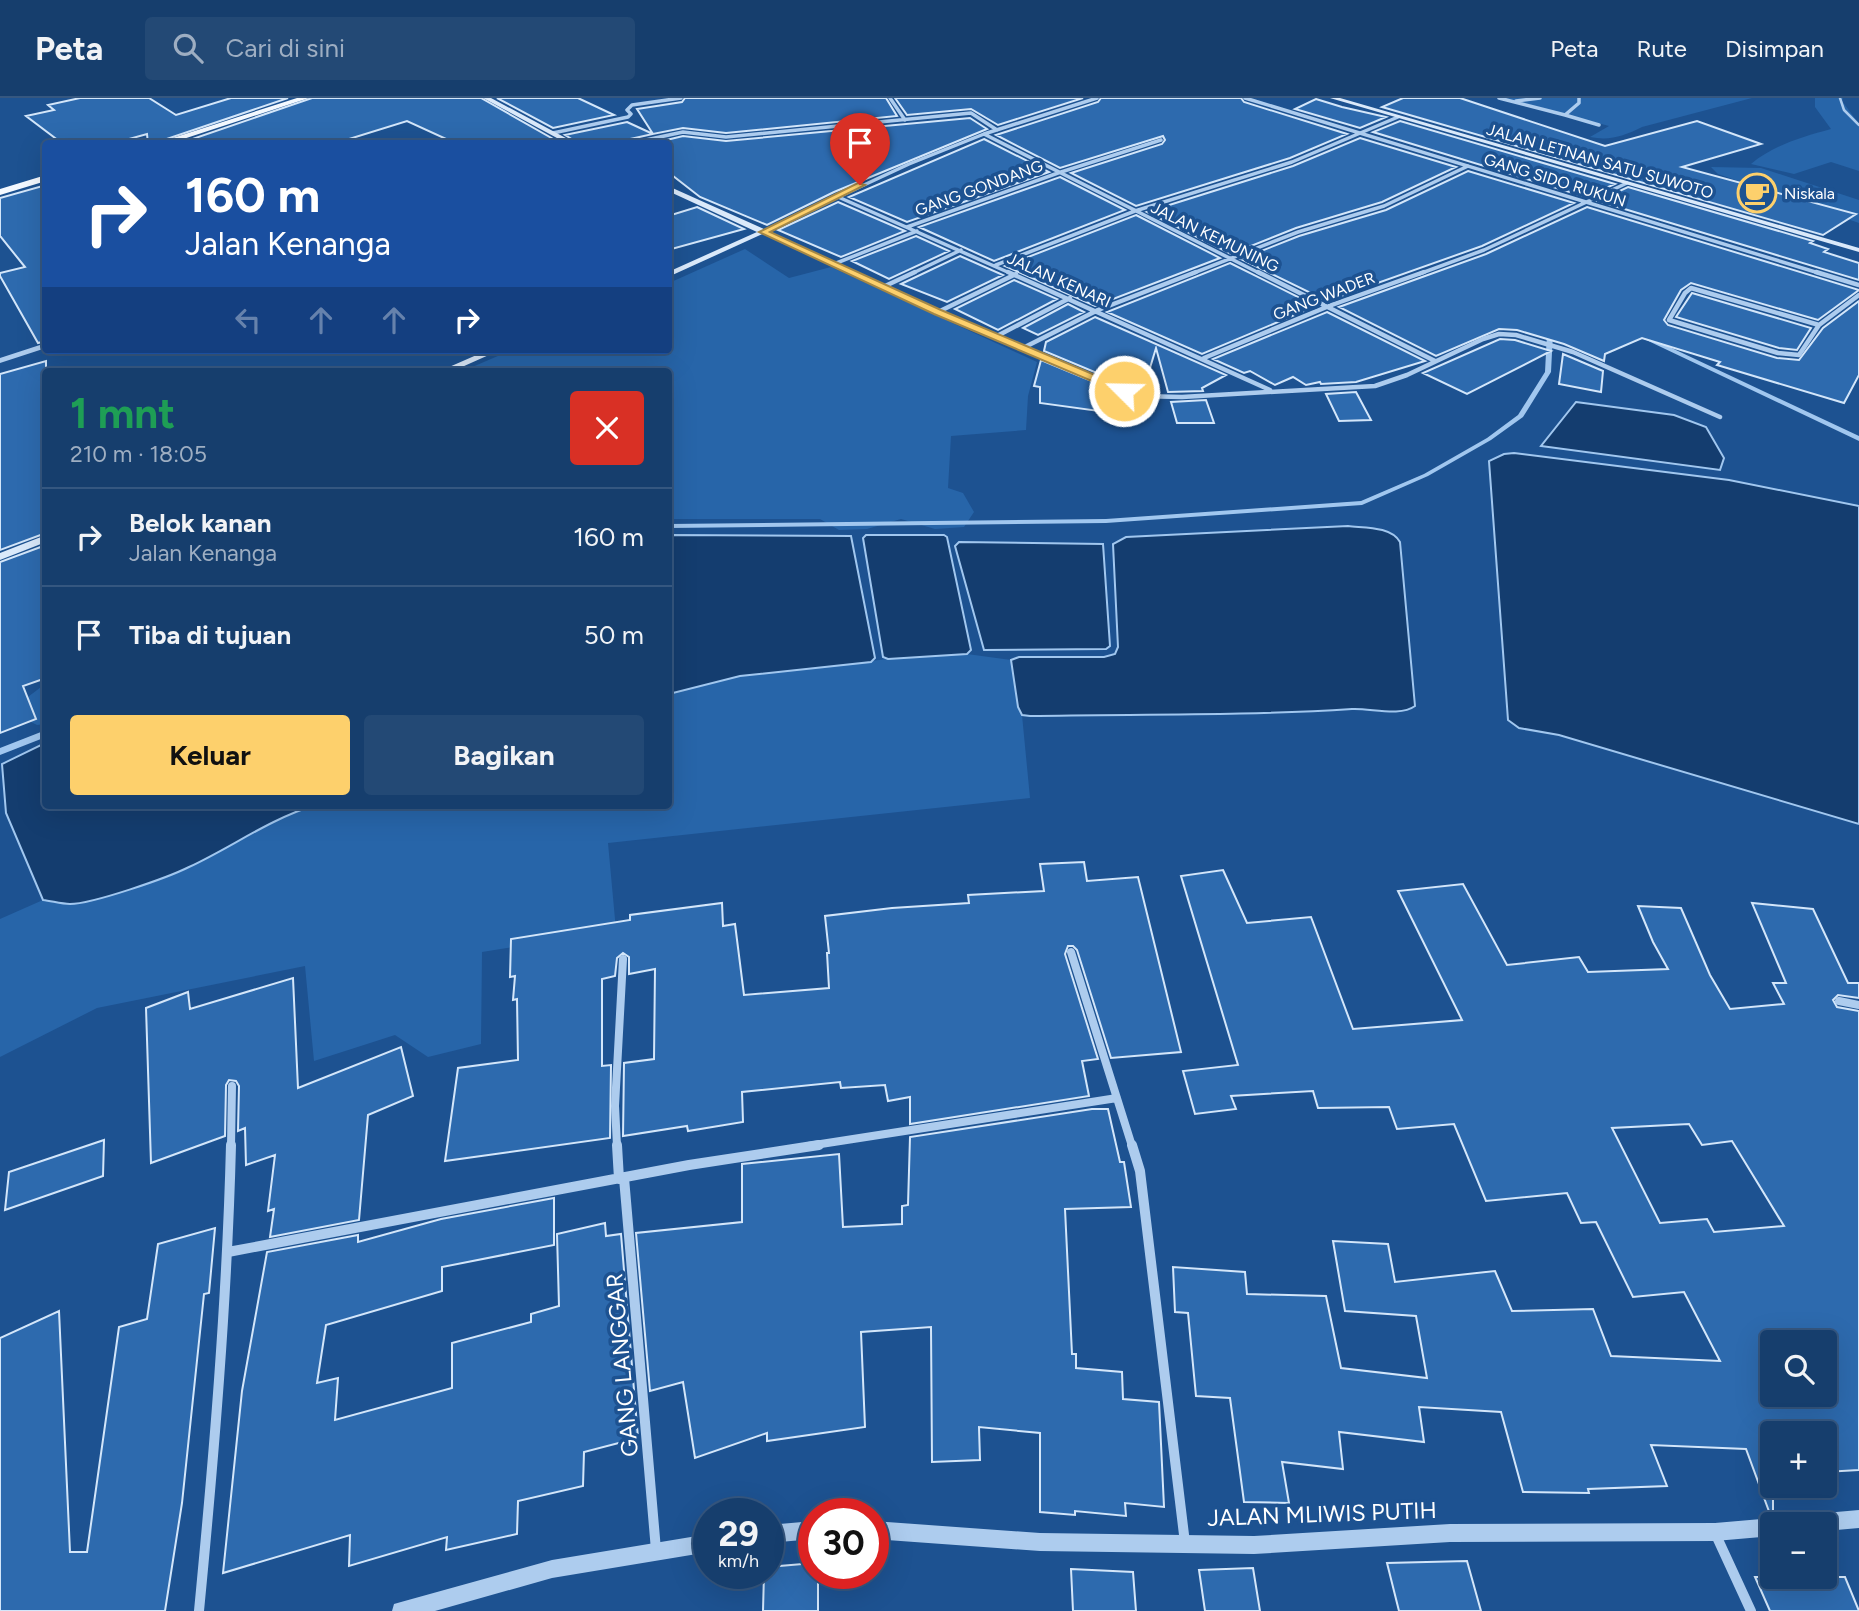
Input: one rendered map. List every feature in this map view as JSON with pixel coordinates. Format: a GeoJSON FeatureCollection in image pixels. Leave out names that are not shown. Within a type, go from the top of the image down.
{"type":"FeatureCollection","features":[{"type":"Feature","properties":{"kind":"main road"},"geometry":{"type":"LineString","coordinates":[[171,140],[305,98]]}},
{"type":"Feature","properties":{"kind":"main road"},"geometry":{"type":"LineString","coordinates":[[486,98],[566,140]]}},
{"type":"Feature","properties":{"kind":"main road","name":"JALAN LETNAN SATU SUWOTO"},"geometry":{"type":"LineString","coordinates":[[1333,98],[1859,250]]}},
{"type":"Feature","properties":{"kind":"main road"},"geometry":{"type":"LineString","coordinates":[[0,192],[42,179]]}},
{"type":"Feature","properties":{"kind":"main road"},"geometry":{"type":"LineString","coordinates":[[672,190],[763,232]]}},
{"type":"Feature","properties":{"kind":"main road"},"geometry":{"type":"LineString","coordinates":[[672,273],[763,232]]}},
{"type":"Feature","properties":{"kind":"main road"},"geometry":{"type":"LineString","coordinates":[[452,368],[486,354]]}},
{"type":"Feature","properties":{"kind":"main road"},"geometry":{"type":"LineString","coordinates":[[0,557],[42,540]]}},
{"type":"Feature","properties":{"kind":"street"},"geometry":{"type":"LineString","coordinates":[[553,133],[628,117],[631,114],[627,110],[632,105],[681,98]]}},
{"type":"Feature","properties":{"kind":"street"},"geometry":{"type":"LineString","coordinates":[[890,98],[905,120]]}},
{"type":"Feature","properties":{"kind":"street"},"geometry":{"type":"LineString","coordinates":[[763,232],[909,163],[984,134],[1097,98]]}},
{"type":"Feature","properties":{"kind":"street","name":"GANG SIDO RUKUN"},"geometry":{"type":"LineString","coordinates":[[1245,98],[1859,285]]}},
{"type":"Feature","properties":{"kind":"street"},"geometry":{"type":"LineString","coordinates":[[1499,98],[1600,125]]}},
{"type":"Feature","properties":{"kind":"street"},"geometry":{"type":"LineString","coordinates":[[1511,101],[1540,98]]}},
{"type":"Feature","properties":{"kind":"street"},"geometry":{"type":"LineString","coordinates":[[1565,115],[1579,103],[1579,98]]}},
{"type":"Feature","properties":{"kind":"street"},"geometry":{"type":"LineString","coordinates":[[646,140],[683,132],[726,137],[971,113],[997,130]]}},
{"type":"Feature","properties":{"kind":"street"},"geometry":{"type":"LineString","coordinates":[[996,265],[1135,211],[1292,162],[1398,117]]}},
{"type":"Feature","properties":{"kind":"street","name":"JALAN KEMUNING"},"geometry":{"type":"LineString","coordinates":[[984,134],[1435,361]]}},
{"type":"Feature","properties":{"kind":"street","name":"GANG GONDANG"},"geometry":{"type":"LineString","coordinates":[[907,227],[1058,173],[1161,140]]}},
{"type":"Feature","properties":{"kind":"street"},"geometry":{"type":"LineString","coordinates":[[1023,348],[1098,310],[1298,232],[1384,205],[1468,166]]}},
{"type":"Feature","properties":{"kind":"street"},"geometry":{"type":"LineString","coordinates":[[1588,202],[1627,183]]}},
{"type":"Feature","properties":{"kind":"street","name":"JALAN KENARI"},"geometry":{"type":"LineString","coordinates":[[836,196],[1098,310],[1270,391]]}},
{"type":"Feature","properties":{"kind":"street","name":"GANG WADER"},"geometry":{"type":"LineString","coordinates":[[1204,358],[1329,306],[1484,250],[1588,202]]}},
{"type":"Feature","properties":{"kind":"street"},"geometry":{"type":"LineString","coordinates":[[834,264],[917,231]]}},
{"type":"Feature","properties":{"kind":"street"},"geometry":{"type":"LineString","coordinates":[[763,232],[938,312],[1139,396],[1182,397],[1375,386],[1390,382],[1464,346],[1500,334],[1531,338],[1564,349],[1720,417]]}},
{"type":"Feature","properties":{"kind":"street"},"geometry":{"type":"LineString","coordinates":[[883,287],[961,250]]}},
{"type":"Feature","properties":{"kind":"street"},"geometry":{"type":"LineString","coordinates":[[938,312],[1016,274]]}},
{"type":"Feature","properties":{"kind":"street"},"geometry":{"type":"LineString","coordinates":[[1819,325],[1690,288],[1668,320],[1788,355],[1799,355],[1819,325],[1859,295]]}},
{"type":"Feature","properties":{"kind":"street"},"geometry":{"type":"LineString","coordinates":[[997,336],[1070,298]]}},
{"type":"Feature","properties":{"kind":"street"},"geometry":{"type":"LineString","coordinates":[[0,361],[42,346]]}},
{"type":"Feature","properties":{"kind":"street"},"geometry":{"type":"LineString","coordinates":[[1071,952],[1140,1171],[1185,1544]]}},
{"type":"Feature","properties":{"kind":"street","name":"GANG LANGGAR"},"geometry":{"type":"LineString","coordinates":[[623,959],[615,1106],[656,1550]]}},
{"type":"Feature","properties":{"kind":"street"},"geometry":{"type":"LineString","coordinates":[[1839,1001],[1859,1005]]}},
{"type":"Feature","properties":{"kind":"street"},"geometry":{"type":"LineString","coordinates":[[199,1611],[219,1408],[228,1252],[232,1086]]}},
{"type":"Feature","properties":{"kind":"street"},"geometry":{"type":"LineString","coordinates":[[228,1252],[622,1178],[1118,1098]]}},
{"type":"Feature","properties":{"kind":"street"},"geometry":{"type":"LineString","coordinates":[[1837,1521],[1859,1519]]}},
{"type":"Feature","properties":{"kind":"street","name":"JALAN MLIWIS PUTIH"},"geometry":{"type":"LineString","coordinates":[[889,1531],[1040,1542],[1254,1545],[1450,1533],[1715,1532],[1760,1528]]}},
{"type":"Feature","properties":{"kind":"street"},"geometry":{"type":"LineString","coordinates":[[1715,1532],[1751,1611]]}},
{"type":"Feature","properties":{"kind":"street"},"geometry":{"type":"LineString","coordinates":[[401,1611],[443,1605],[552,1569],[693,1545]]}},
{"type":"Feature","properties":{"kind":"lane"},"geometry":{"type":"LineString","coordinates":[[1840,98],[1844,110],[1859,125]]}},
{"type":"Feature","properties":{"kind":"shaded area"},"geometry":{"type":"Polygon","coordinates":[[[1503,98],[1752,98],[1642,127],[1617,137],[1604,138],[1590,137],[1609,126],[1503,98]]]}},
{"type":"Feature","properties":{"kind":"shaded area"},"geometry":{"type":"Polygon","coordinates":[[[1815,98],[1843,98],[1842,101],[1859,124],[1859,171],[1831,162],[1794,174],[1751,164],[1779,147],[1831,129],[1815,107],[1815,98]]]}},
{"type":"Feature","properties":{"kind":"shaded area"},"geometry":{"type":"Polygon","coordinates":[[[1711,167],[1761,168],[1859,200],[1859,223],[1718,174],[1711,167]]]}},
{"type":"Feature","properties":{"kind":"shaded area"},"geometry":{"type":"Polygon","coordinates":[[[745,249],[789,278],[831,267],[1037,362],[1028,396],[1026,430],[951,436],[948,488],[963,493],[974,512],[964,527],[935,529],[901,519],[867,529],[839,530],[820,519],[672,519],[672,368],[470,368],[503,354],[672,354],[672,282],[745,249]]]}},
{"type":"Feature","properties":{"kind":"shaded area"},"geometry":{"type":"Polygon","coordinates":[[[1576,402],[1674,415],[1706,427],[1724,458],[1720,470],[1541,446],[1576,402]]]}},
{"type":"Feature","properties":{"kind":"shaded area"},"geometry":{"type":"Polygon","coordinates":[[[1514,453],[1729,480],[1859,506],[1859,824],[1559,735],[1519,728],[1508,720],[1489,461],[1514,453]]]}},
{"type":"Feature","properties":{"kind":"shaded area"},"geometry":{"type":"Polygon","coordinates":[[[1348,526],[1384,530],[1400,542],[1415,706],[1393,712],[1352,709],[1231,714],[1022,715],[1018,707],[1011,660],[1019,657],[1104,657],[1115,654],[1118,647],[1113,544],[1126,537],[1348,526]]]}},
{"type":"Feature","properties":{"kind":"shaded area"},"geometry":{"type":"Polygon","coordinates":[[[672,535],[851,536],[875,658],[871,662],[740,676],[672,693],[672,535]]]}},
{"type":"Feature","properties":{"kind":"shaded area"},"geometry":{"type":"Polygon","coordinates":[[[866,535],[947,537],[971,650],[967,654],[888,659],[883,657],[863,538],[866,535]]]}},
{"type":"Feature","properties":{"kind":"shaded area"},"geometry":{"type":"Polygon","coordinates":[[[959,542],[1103,544],[1110,646],[1106,649],[984,650],[955,546],[959,542]]]}},
{"type":"Feature","properties":{"kind":"shaded area"},"geometry":{"type":"Polygon","coordinates":[[[967,654],[1011,660],[1018,707],[1022,715],[1030,798],[608,843],[616,930],[482,952],[481,1044],[428,1057],[395,1035],[314,1061],[305,966],[97,1008],[0,1057],[0,919],[43,900],[72,904],[117,893],[189,868],[241,837],[302,809],[672,809],[672,693],[740,676],[888,659],[967,654]]]}},
{"type":"Feature","properties":{"kind":"shaded area"},"geometry":{"type":"Polygon","coordinates":[[[42,686],[42,724],[37,725],[23,718],[20,703],[42,686]]]}},
{"type":"Feature","properties":{"kind":"shaded area"},"geometry":{"type":"Polygon","coordinates":[[[42,744],[42,809],[304,809],[189,867],[147,884],[81,903],[67,904],[43,900],[6,813],[2,764],[42,744]]]}},
{"type":"Feature","properties":{"kind":"building"},"geometry":{"type":"Polygon","coordinates":[[[80,98],[149,98],[176,115],[231,98],[288,98],[164,140],[148,140],[147,134],[125,140],[58,140],[26,116],[54,110],[48,105],[80,98]]]}},
{"type":"Feature","properties":{"kind":"building"},"geometry":{"type":"Polygon","coordinates":[[[312,98],[481,98],[555,140],[448,140],[407,121],[346,140],[190,140],[312,98]]]}},
{"type":"Feature","properties":{"kind":"building"},"geometry":{"type":"Polygon","coordinates":[[[497,98],[578,98],[614,115],[553,128],[497,98]]]}},
{"type":"Feature","properties":{"kind":"building"},"geometry":{"type":"Polygon","coordinates":[[[685,98],[886,98],[897,116],[726,133],[683,128],[653,134],[637,109],[682,102],[685,98]]]}},
{"type":"Feature","properties":{"kind":"building"},"geometry":{"type":"Polygon","coordinates":[[[895,98],[1083,98],[998,125],[971,109],[907,115],[895,98]]]}},
{"type":"Feature","properties":{"kind":"building"},"geometry":{"type":"Polygon","coordinates":[[[1101,98],[1241,98],[1244,102],[1347,134],[1290,158],[1136,206],[1071,173],[1162,144],[1165,140],[1163,136],[1060,168],[996,135],[1098,102],[1101,98]]]}},
{"type":"Feature","properties":{"kind":"building"},"geometry":{"type":"Polygon","coordinates":[[[1403,98],[1460,98],[1605,146],[1697,121],[1761,144],[1682,167],[1856,214],[1823,235],[1382,107],[1403,98]]]}},
{"type":"Feature","properties":{"kind":"building"},"geometry":{"type":"Polygon","coordinates":[[[1316,99],[1386,117],[1360,128],[1295,109],[1316,99]]]}},
{"type":"Feature","properties":{"kind":"building"},"geometry":{"type":"Polygon","coordinates":[[[970,118],[987,129],[834,192],[767,225],[700,197],[672,175],[672,140],[666,140],[683,136],[726,141],[970,118]]]}},
{"type":"Feature","properties":{"kind":"building"},"geometry":{"type":"Polygon","coordinates":[[[1400,121],[1615,184],[1586,197],[1373,132],[1400,121]]]}},
{"type":"Feature","properties":{"kind":"building"},"geometry":{"type":"Polygon","coordinates":[[[627,122],[653,134],[626,140],[573,140],[565,135],[627,122]]]}},
{"type":"Feature","properties":{"kind":"building"},"geometry":{"type":"Polygon","coordinates":[[[1360,138],[1456,167],[1382,202],[1296,228],[1231,254],[1147,212],[1293,166],[1360,138]]]}},
{"type":"Feature","properties":{"kind":"building"},"geometry":{"type":"Polygon","coordinates":[[[984,139],[1049,172],[907,222],[849,197],[984,139]]]}},
{"type":"Feature","properties":{"kind":"building"},"geometry":{"type":"Polygon","coordinates":[[[1468,171],[1574,203],[1482,246],[1327,301],[1241,259],[1299,236],[1386,210],[1468,171]]]}},
{"type":"Feature","properties":{"kind":"building"},"geometry":{"type":"Polygon","coordinates":[[[1060,177],[1125,210],[994,261],[919,227],[1060,177]]]}},
{"type":"Feature","properties":{"kind":"building"},"geometry":{"type":"Polygon","coordinates":[[[42,186],[42,342],[38,343],[0,276],[0,273],[25,267],[0,236],[0,198],[42,186]]]}},
{"type":"Feature","properties":{"kind":"building"},"geometry":{"type":"Polygon","coordinates":[[[1628,187],[1813,241],[1810,243],[1828,249],[1824,252],[1859,263],[1859,280],[1598,201],[1628,187]]]}},
{"type":"Feature","properties":{"kind":"building"},"geometry":{"type":"Polygon","coordinates":[[[838,202],[905,231],[841,257],[778,230],[838,202]]]}},
{"type":"Feature","properties":{"kind":"building"},"geometry":{"type":"Polygon","coordinates":[[[697,207],[744,229],[672,249],[672,215],[697,207]]]}},
{"type":"Feature","properties":{"kind":"building"},"geometry":{"type":"Polygon","coordinates":[[[1587,207],[1859,290],[1818,320],[1691,283],[1681,290],[1664,320],[1668,325],[1777,358],[1799,360],[1823,328],[1859,301],[1859,375],[1844,403],[1717,365],[1720,362],[1642,338],[1605,354],[1604,361],[1564,344],[1517,330],[1499,329],[1436,356],[1339,307],[1486,254],[1587,207]]]}},
{"type":"Feature","properties":{"kind":"building"},"geometry":{"type":"Polygon","coordinates":[[[1136,215],[1220,258],[1095,306],[1005,266],[1136,215]]]}},
{"type":"Feature","properties":{"kind":"building"},"geometry":{"type":"Polygon","coordinates":[[[916,236],[949,251],[889,279],[852,261],[916,236]]]}},
{"type":"Feature","properties":{"kind":"building"},"geometry":{"type":"Polygon","coordinates":[[[960,256],[1003,275],[947,302],[901,284],[960,256]]]}},
{"type":"Feature","properties":{"kind":"building"},"geometry":{"type":"Polygon","coordinates":[[[1230,263],[1316,306],[1202,354],[1107,312],[1230,263]]]}},
{"type":"Feature","properties":{"kind":"building"},"geometry":{"type":"Polygon","coordinates":[[[1014,280],[1057,299],[998,330],[955,309],[1014,280]]]}},
{"type":"Feature","properties":{"kind":"building"},"geometry":{"type":"Polygon","coordinates":[[[1692,293],[1811,328],[1797,350],[1779,348],[1676,317],[1692,293]]]}},
{"type":"Feature","properties":{"kind":"building"},"geometry":{"type":"Polygon","coordinates":[[[1068,304],[1084,312],[1038,335],[1023,328],[1068,304]]]}},
{"type":"Feature","properties":{"kind":"building"},"geometry":{"type":"Polygon","coordinates":[[[1327,312],[1425,361],[1356,382],[1320,382],[1306,385],[1293,377],[1275,385],[1250,371],[1244,373],[1213,359],[1327,312]]]}},
{"type":"Feature","properties":{"kind":"building"},"geometry":{"type":"Polygon","coordinates":[[[1095,317],[1226,375],[1202,388],[1203,391],[1168,392],[1156,348],[1143,391],[1140,391],[1044,351],[1046,342],[1095,317]]]}},
{"type":"Feature","properties":{"kind":"building"},"geometry":{"type":"Polygon","coordinates":[[[1500,339],[1515,340],[1551,351],[1467,394],[1423,373],[1500,339]]]}},
{"type":"Feature","properties":{"kind":"building"},"geometry":{"type":"Polygon","coordinates":[[[1563,354],[1603,371],[1601,392],[1559,384],[1563,354]]]}},
{"type":"Feature","properties":{"kind":"building"},"geometry":{"type":"Polygon","coordinates":[[[1041,360],[1140,401],[1135,416],[1040,403],[1040,387],[1034,386],[1041,360]]]}},
{"type":"Feature","properties":{"kind":"building"},"geometry":{"type":"Polygon","coordinates":[[[46,361],[46,368],[42,368],[42,534],[0,550],[0,374],[46,361]]]}},
{"type":"Feature","properties":{"kind":"building"},"geometry":{"type":"Polygon","coordinates":[[[1356,392],[1371,420],[1339,421],[1326,394],[1356,392]]]}},
{"type":"Feature","properties":{"kind":"building"},"geometry":{"type":"Polygon","coordinates":[[[1206,400],[1214,423],[1177,423],[1171,402],[1206,400]]]}},
{"type":"Feature","properties":{"kind":"building"},"geometry":{"type":"Polygon","coordinates":[[[42,546],[42,679],[23,686],[36,719],[0,733],[0,562],[42,546]]]}},
{"type":"Feature","properties":{"kind":"building"},"geometry":{"type":"Polygon","coordinates":[[[1084,862],[1087,881],[1138,877],[1181,1052],[1111,1058],[1077,950],[1068,946],[1065,954],[1098,1059],[1082,1061],[1089,1096],[910,1124],[910,1097],[888,1101],[885,1085],[841,1088],[840,1082],[742,1092],[743,1122],[688,1131],[687,1126],[623,1136],[624,1063],[654,1059],[655,969],[629,974],[629,957],[623,953],[617,958],[615,976],[602,979],[602,1066],[611,1065],[610,1138],[445,1161],[458,1068],[518,1060],[517,999],[513,1000],[515,976],[510,977],[511,939],[630,920],[630,915],[722,903],[723,926],[735,924],[744,995],[829,988],[825,916],[969,903],[968,895],[1044,891],[1040,864],[1084,862]]]}},
{"type":"Feature","properties":{"kind":"building"},"geometry":{"type":"Polygon","coordinates":[[[1223,870],[1247,923],[1311,917],[1353,1029],[1462,1020],[1398,891],[1463,884],[1507,965],[1579,957],[1588,972],[1668,969],[1638,906],[1681,908],[1710,975],[1730,1009],[1784,1004],[1773,983],[1786,983],[1752,903],[1813,909],[1848,983],[1859,983],[1859,998],[1838,995],[1833,1000],[1837,1007],[1859,1011],[1859,1470],[1837,1471],[1837,1421],[1760,1421],[1760,1487],[1746,1449],[1651,1445],[1667,1486],[1588,1489],[1589,1493],[1523,1492],[1501,1412],[1419,1407],[1424,1442],[1339,1432],[1343,1469],[1282,1462],[1289,1503],[1244,1502],[1230,1398],[1196,1396],[1188,1313],[1175,1312],[1173,1267],[1245,1272],[1247,1294],[1326,1296],[1341,1368],[1427,1378],[1416,1316],[1345,1311],[1333,1241],[1388,1244],[1395,1282],[1495,1271],[1512,1311],[1593,1309],[1611,1356],[1720,1361],[1684,1292],[1633,1297],[1596,1222],[1581,1223],[1567,1193],[1486,1201],[1454,1124],[1397,1129],[1389,1107],[1318,1108],[1313,1091],[1231,1096],[1236,1109],[1195,1114],[1183,1071],[1238,1065],[1181,876],[1223,870]],[[1689,1124],[1612,1128],[1660,1223],[1707,1219],[1714,1232],[1784,1226],[1732,1141],[1702,1145],[1689,1124]]]}},
{"type":"Feature","properties":{"kind":"building"},"geometry":{"type":"Polygon","coordinates":[[[293,978],[298,1088],[401,1047],[413,1096],[368,1115],[359,1220],[270,1237],[274,1209],[268,1211],[275,1155],[246,1165],[245,1128],[238,1131],[239,1086],[236,1081],[229,1080],[226,1085],[225,1136],[151,1163],[146,1008],[188,992],[190,1009],[293,978]]]}},
{"type":"Feature","properties":{"kind":"building"},"geometry":{"type":"Polygon","coordinates":[[[1092,1109],[1108,1109],[1120,1162],[1124,1162],[1131,1207],[1065,1209],[1072,1354],[1076,1354],[1076,1368],[1122,1372],[1123,1399],[1159,1402],[1164,1507],[1125,1503],[1126,1516],[1075,1511],[1075,1515],[1040,1512],[1040,1433],[979,1427],[980,1460],[932,1462],[931,1327],[861,1332],[865,1427],[767,1441],[767,1433],[695,1458],[683,1382],[650,1391],[636,1233],[742,1222],[742,1164],[839,1154],[843,1227],[902,1224],[902,1206],[908,1205],[910,1137],[1092,1109]]]}},
{"type":"Feature","properties":{"kind":"building"},"geometry":{"type":"Polygon","coordinates":[[[104,1140],[103,1176],[5,1210],[9,1172],[104,1140]]]}},
{"type":"Feature","properties":{"kind":"building"},"geometry":{"type":"Polygon","coordinates":[[[554,1198],[554,1245],[442,1267],[442,1291],[326,1325],[317,1383],[338,1378],[335,1420],[452,1388],[452,1343],[531,1322],[531,1314],[559,1306],[557,1234],[605,1223],[606,1236],[621,1234],[638,1438],[584,1452],[583,1486],[518,1501],[517,1534],[446,1550],[447,1537],[349,1566],[350,1535],[223,1573],[242,1391],[267,1252],[358,1235],[358,1242],[441,1219],[554,1198]]]}},
{"type":"Feature","properties":{"kind":"building"},"geometry":{"type":"Polygon","coordinates":[[[215,1228],[209,1293],[204,1294],[182,1503],[165,1611],[0,1611],[0,1338],[59,1311],[70,1552],[87,1552],[119,1327],[147,1319],[158,1244],[215,1228]]]}},
{"type":"Feature","properties":{"kind":"building"},"geometry":{"type":"Polygon","coordinates":[[[1764,1498],[1773,1498],[1773,1512],[1769,1512],[1764,1498]]]}},
{"type":"Feature","properties":{"kind":"building"},"geometry":{"type":"Polygon","coordinates":[[[1467,1561],[1481,1611],[1399,1611],[1387,1563],[1467,1561]]]}},
{"type":"Feature","properties":{"kind":"building"},"geometry":{"type":"Polygon","coordinates":[[[798,1564],[798,1589],[818,1589],[818,1611],[763,1611],[764,1589],[784,1589],[784,1566],[798,1564]]]}},
{"type":"Feature","properties":{"kind":"building"},"geometry":{"type":"Polygon","coordinates":[[[1253,1568],[1260,1611],[1205,1611],[1199,1570],[1253,1568]]]}},
{"type":"Feature","properties":{"kind":"building"},"geometry":{"type":"Polygon","coordinates":[[[1071,1569],[1133,1572],[1136,1611],[1073,1611],[1071,1569]]]}},
{"type":"Feature","properties":{"kind":"building"},"geometry":{"type":"Polygon","coordinates":[[[1837,1577],[1845,1577],[1859,1611],[1770,1611],[1760,1589],[1837,1589],[1837,1577]]]}},
{"type":"Feature","properties":{"kind":"waterway"},"geometry":{"type":"LineString","coordinates":[[672,526],[1106,521],[1362,503],[1426,475],[1489,439],[1521,416],[1548,372],[1550,333],[1547,328]]}},
{"type":"Feature","properties":{"kind":"waterway"},"geometry":{"type":"LineString","coordinates":[[1644,337],[1859,439]]}},
{"type":"Feature","properties":{"kind":"waterway"},"geometry":{"type":"LineString","coordinates":[[0,752],[42,735]]}},
{"type":"Feature","properties":{"kind":"place","name":"Niskala"},"geometry":{"type":"Point","coordinates":[1757,193]}},
{"type":"Feature","properties":{"kind":"route"},"geometry":{"type":"LineString","coordinates":[[860,185],[763,232],[938,312],[1124,391]]}}]}
